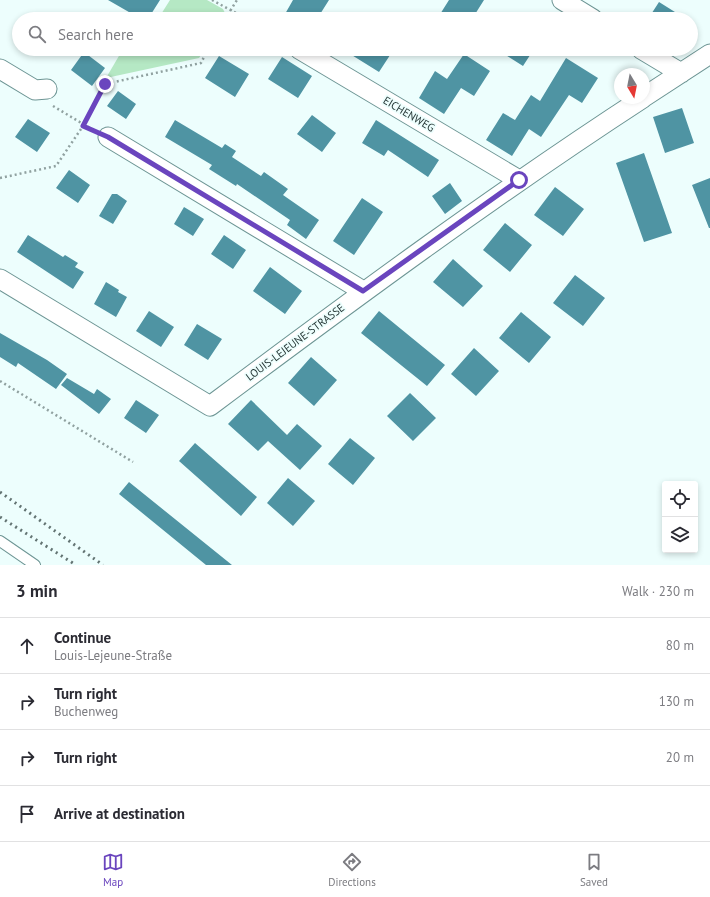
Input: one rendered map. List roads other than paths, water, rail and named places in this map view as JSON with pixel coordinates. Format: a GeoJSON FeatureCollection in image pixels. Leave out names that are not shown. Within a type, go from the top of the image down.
{"type":"FeatureCollection","features":[{"type":"Feature","properties":{"kind":"street"},"geometry":{"type":"LineString","coordinates":[[562,0],[582,12]]}},
{"type":"Feature","properties":{"kind":"street","name":"LOUIS-LEJEUNE-STRASSE"},"geometry":{"type":"LineString","coordinates":[[650,93],[710,54]]}},
{"type":"Feature","properties":{"kind":"street","name":"EICHENWEG"},"geometry":{"type":"LineString","coordinates":[[311,56],[519,180]]}},
{"type":"Feature","properties":{"kind":"street"},"geometry":{"type":"LineString","coordinates":[[653,56],[681,73]]}},
{"type":"Feature","properties":{"kind":"street"},"geometry":{"type":"LineString","coordinates":[[0,69],[35,90],[47,89]]}},
{"type":"Feature","properties":{"kind":"street","name":"LOUIS-LEJEUNE-STRASSE"},"geometry":{"type":"LineString","coordinates":[[0,279],[210,406],[363,291],[519,180],[634,104]]}},
{"type":"Feature","properties":{"kind":"street"},"geometry":{"type":"LineString","coordinates":[[108,137],[363,291]]}},
{"type":"Feature","properties":{"kind":"lane"},"geometry":{"type":"LineString","coordinates":[[0,540],[35,565]]}},
{"type":"Feature","properties":{"kind":"railway"},"geometry":{"type":"LineString","coordinates":[[0,492],[103,565]]}},
{"type":"Feature","properties":{"kind":"railway"},"geometry":{"type":"LineString","coordinates":[[0,517],[76,565]]}}]}
